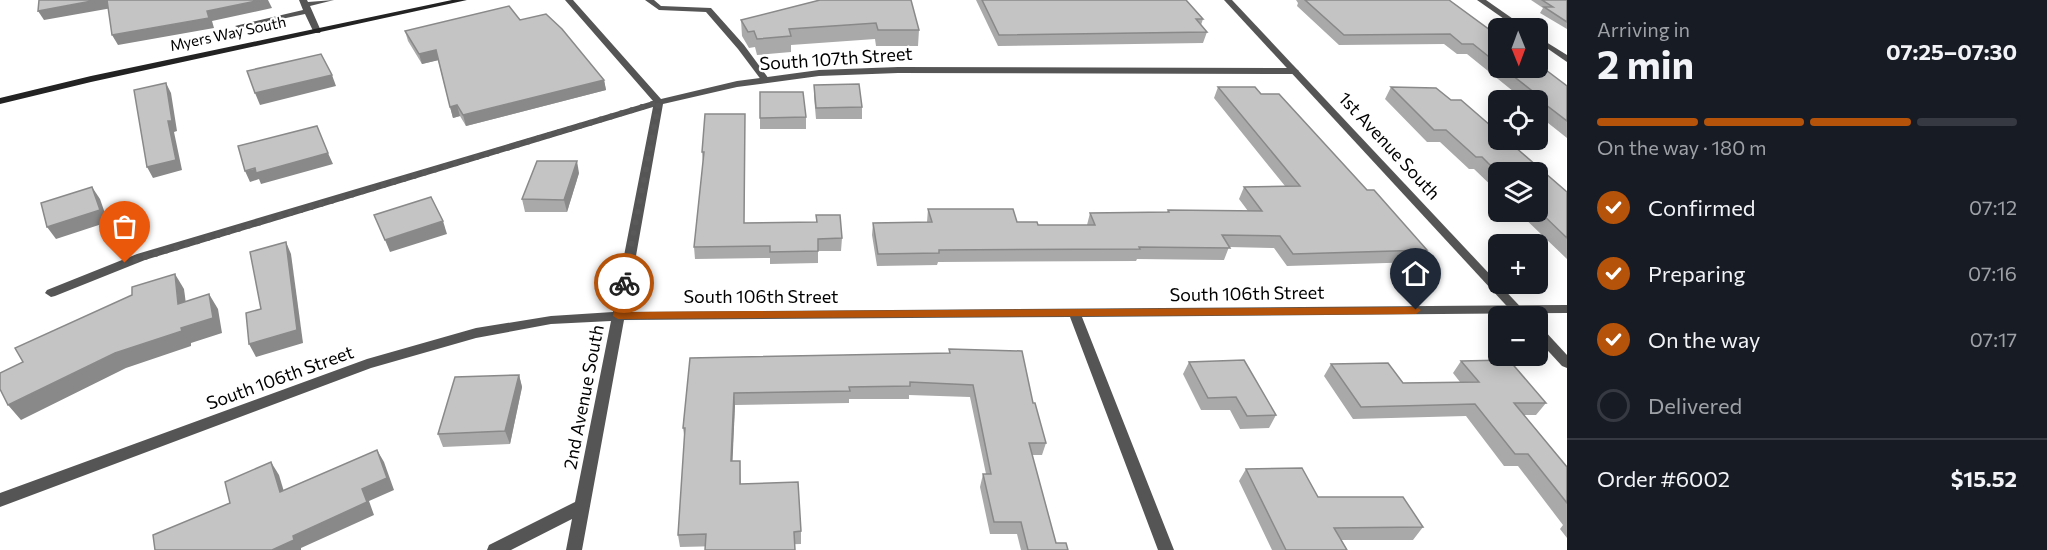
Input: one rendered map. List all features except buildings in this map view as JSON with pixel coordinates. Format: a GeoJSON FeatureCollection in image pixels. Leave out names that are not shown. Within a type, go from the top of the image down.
{"type":"FeatureCollection","features":[{"type":"Feature","properties":{"kind":"main road","name":"Myers Way South"},"geometry":{"type":"LineString","coordinates":[[0,101],[91,79],[463,0]]}},
{"type":"Feature","properties":{"kind":"street"},"geometry":{"type":"LineString","coordinates":[[239,26],[305,5],[330,0]]}},
{"type":"Feature","properties":{"kind":"street"},"geometry":{"type":"LineString","coordinates":[[569,0],[659,102]]}},
{"type":"Feature","properties":{"kind":"street"},"geometry":{"type":"LineString","coordinates":[[649,0],[659,8],[708,10],[741,47],[765,79]]}},
{"type":"Feature","properties":{"kind":"street","name":"1st Avenue South"},"geometry":{"type":"LineString","coordinates":[[1228,0],[1513,306]]}},
{"type":"Feature","properties":{"kind":"street"},"geometry":{"type":"LineString","coordinates":[[1481,0],[1507,18]]}},
{"type":"Feature","properties":{"kind":"street"},"geometry":{"type":"LineString","coordinates":[[305,5],[317,31]]}},
{"type":"Feature","properties":{"kind":"street"},"geometry":{"type":"LineString","coordinates":[[1548,46],[1567,59]]}},
{"type":"Feature","properties":{"kind":"street","name":"South 107th Street"},"geometry":{"type":"LineString","coordinates":[[51,293],[141,257],[659,102],[765,79],[819,73],[898,70],[1295,70]]}},
{"type":"Feature","properties":{"kind":"street","name":"2nd Avenue South"},"geometry":{"type":"LineString","coordinates":[[574,550],[659,102]]}},
{"type":"Feature","properties":{"kind":"street","name":"South 106th Street"},"geometry":{"type":"LineString","coordinates":[[1548,311],[1567,309]]}},
{"type":"Feature","properties":{"kind":"street","name":"South 106th Street"},"geometry":{"type":"LineString","coordinates":[[0,500],[367,364],[476,333],[551,320],[618,316],[1488,313]]}},
{"type":"Feature","properties":{"kind":"street"},"geometry":{"type":"LineString","coordinates":[[1074,314],[1166,550]]}},
{"type":"Feature","properties":{"kind":"street"},"geometry":{"type":"LineString","coordinates":[[1548,343],[1567,363]]}},
{"type":"Feature","properties":{"kind":"street"},"geometry":{"type":"LineString","coordinates":[[495,550],[582,506]]}},
{"type":"Feature","properties":{"kind":"way so far"},"geometry":{"type":"LineString","coordinates":[[125,263],[659,102],[624,283]]}},
{"type":"Feature","properties":{"kind":"route"},"geometry":{"type":"LineString","coordinates":[[624,283],[618,316],[1416,310]]}}]}
